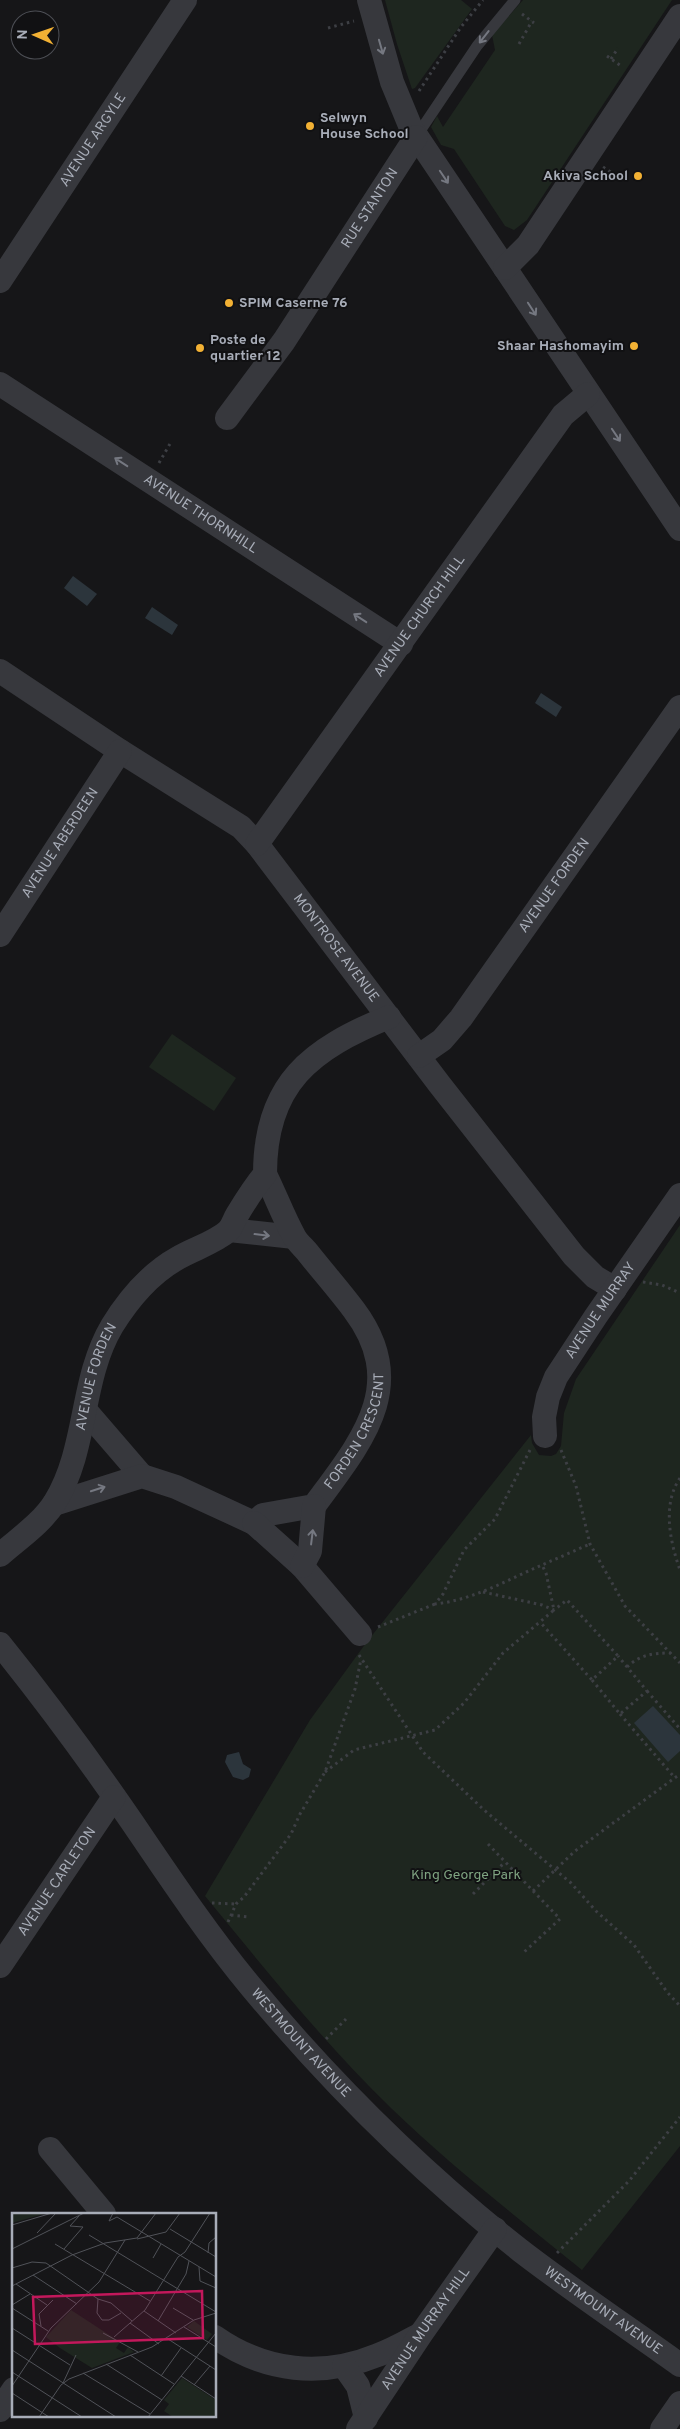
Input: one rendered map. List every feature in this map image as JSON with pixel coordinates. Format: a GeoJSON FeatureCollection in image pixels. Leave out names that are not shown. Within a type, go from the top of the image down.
{"type":"FeatureCollection","features":[{"type":"Feature","properties":{"kind":"street","name":"AVENUE ARGYLE"},"geometry":{"type":"LineString","coordinates":[[0,281],[185,0]]}},
{"type":"Feature","properties":{"kind":"street"},"geometry":{"type":"LineString","coordinates":[[365,10],[398,101],[416,137],[588,394],[677,517]]}},
{"type":"Feature","properties":{"kind":"street"},"geometry":{"type":"LineString","coordinates":[[505,268],[528,245],[680,16]]}},
{"type":"Feature","properties":{"kind":"street","name":"RUE STANTON"},"geometry":{"type":"LineString","coordinates":[[227,418],[284,341],[416,137]]}},
{"type":"Feature","properties":{"kind":"street","name":"AVENUE THORNHILL"},"geometry":{"type":"LineString","coordinates":[[0,384],[400,644]]}},
{"type":"Feature","properties":{"kind":"street","name":"AVENUE CHURCH HILL"},"geometry":{"type":"LineString","coordinates":[[257,844],[564,415],[588,394]]}},
{"type":"Feature","properties":{"kind":"street","name":"MONTROSE AVENUE"},"geometry":{"type":"LineString","coordinates":[[0,671],[120,751],[241,827],[257,844],[388,1017],[574,1256],[596,1277],[615,1289]]}},
{"type":"Feature","properties":{"kind":"street","name":"AVENUE FORDEN"},"geometry":{"type":"LineString","coordinates":[[419,1056],[442,1040],[461,1018],[680,707]]}},
{"type":"Feature","properties":{"kind":"street","name":"AVENUE ABERDEEN"},"geometry":{"type":"LineString","coordinates":[[0,935],[120,751]]}},
{"type":"Feature","properties":{"kind":"street"},"geometry":{"type":"LineString","coordinates":[[294,1237],[229,1230],[255,1186],[265,1174],[265,1147],[273,1116],[281,1098],[301,1068],[330,1044],[388,1017]]}},
{"type":"Feature","properties":{"kind":"street","name":"FORDEN CRESCENT"},"geometry":{"type":"LineString","coordinates":[[265,1174],[294,1237],[359,1317],[374,1346],[377,1362],[377,1398],[368,1428],[357,1448],[314,1506],[310,1551],[302,1566]]}},
{"type":"Feature","properties":{"kind":"street","name":"AVENUE MURRAY"},"geometry":{"type":"LineString","coordinates":[[546,1442],[546,1410],[556,1377],[680,1195]]}},
{"type":"Feature","properties":{"kind":"street","name":"AVENUE FORDEN"},"geometry":{"type":"LineString","coordinates":[[0,1554],[29,1530],[54,1504],[74,1458],[98,1355],[111,1327],[125,1307],[138,1291],[175,1259],[229,1230]]}},
{"type":"Feature","properties":{"kind":"street"},"geometry":{"type":"LineString","coordinates":[[86,1411],[142,1476],[176,1487],[254,1523],[302,1566],[363,1637]]}},
{"type":"Feature","properties":{"kind":"street"},"geometry":{"type":"LineString","coordinates":[[54,1504],[142,1476]]}},
{"type":"Feature","properties":{"kind":"street","name":"FORDEN CRESCENT"},"geometry":{"type":"LineString","coordinates":[[254,1523],[263,1516],[314,1506]]}},
{"type":"Feature","properties":{"kind":"street","name":"WESTMOUNT AVENUE"},"geometry":{"type":"LineString","coordinates":[[0,1644],[46,1700],[205,1928],[251,1987],[309,2053],[378,2124],[450,2192],[522,2251],[680,2365]]}},
{"type":"Feature","properties":{"kind":"street","name":"AVENUE CARLETON"},"geometry":{"type":"LineString","coordinates":[[0,1966],[114,1797]]}},
{"type":"Feature","properties":{"kind":"street"},"geometry":{"type":"LineString","coordinates":[[50,2149],[103,2213]]}},
{"type":"Feature","properties":{"kind":"street","name":"AVENUE MURRAY HILL"},"geometry":{"type":"LineString","coordinates":[[362,2423],[421,2334],[495,2229]]}},
{"type":"Feature","properties":{"kind":"street"},"geometry":{"type":"LineString","coordinates":[[216,2338],[238,2352],[280,2367],[308,2369],[344,2366],[378,2356],[421,2334]]}},
{"type":"Feature","properties":{"kind":"street"},"geometry":{"type":"LineString","coordinates":[[344,2366],[358,2386],[362,2423]]}},
{"type":"Feature","properties":{"kind":"street"},"geometry":{"type":"LineString","coordinates":[[0,2410],[12,2392]]}},
{"type":"Feature","properties":{"kind":"street"},"geometry":{"type":"LineString","coordinates":[[662,2429],[680,2403]]}},
{"type":"Feature","properties":{"kind":"lane","name":"RUE STANTON"},"geometry":{"type":"LineString","coordinates":[[416,137],[477,46],[515,5]]}},
{"type":"Feature","properties":{"kind":"path"},"geometry":{"type":"LineString","coordinates":[[414,97],[468,17],[483,0]]}},
{"type":"Feature","properties":{"kind":"path"},"geometry":{"type":"LineString","coordinates":[[515,5],[533,22],[519,44]]}},
{"type":"Feature","properties":{"kind":"path"},"geometry":{"type":"LineString","coordinates":[[328,28],[365,10]]}},
{"type":"Feature","properties":{"kind":"path"},"geometry":{"type":"LineString","coordinates":[[618,48],[609,58],[626,69]]}},
{"type":"Feature","properties":{"kind":"path"},"geometry":{"type":"LineString","coordinates":[[599,164],[615,175]]}},
{"type":"Feature","properties":{"kind":"path"},"geometry":{"type":"LineString","coordinates":[[165,466],[158,462],[171,442]]}},
{"type":"Feature","properties":{"kind":"path"},"geometry":{"type":"LineString","coordinates":[[638,1282],[662,1285],[680,1293]]}},
{"type":"Feature","properties":{"kind":"path"},"geometry":{"type":"LineString","coordinates":[[435,1604],[464,1550],[495,1519],[546,1442],[576,1486],[590,1544],[625,1606],[680,1663]]}},
{"type":"Feature","properties":{"kind":"path"},"geometry":{"type":"LineString","coordinates":[[680,1478],[675,1484],[669,1513],[673,1552],[680,1570]]}},
{"type":"Feature","properties":{"kind":"path"},"geometry":{"type":"LineString","coordinates":[[226,1926],[236,1904],[244,1897],[284,1844],[325,1772],[355,1688],[363,1637],[435,1604],[453,1602],[483,1592],[590,1544]]}},
{"type":"Feature","properties":{"kind":"path"},"geometry":{"type":"LineString","coordinates":[[542,1565],[546,1573],[554,1610]]}},
{"type":"Feature","properties":{"kind":"path"},"geometry":{"type":"LineString","coordinates":[[483,1592],[542,1605],[554,1610]]}},
{"type":"Feature","properties":{"kind":"path"},"geometry":{"type":"LineString","coordinates":[[325,1772],[354,1750],[435,1730],[464,1703],[503,1653],[567,1600],[680,1729]]}},
{"type":"Feature","properties":{"kind":"path"},"geometry":{"type":"LineString","coordinates":[[540,1622],[675,1778]]}},
{"type":"Feature","properties":{"kind":"path"},"geometry":{"type":"LineString","coordinates":[[627,1668],[637,1659],[654,1654],[670,1653]]}},
{"type":"Feature","properties":{"kind":"path"},"geometry":{"type":"LineString","coordinates":[[592,1680],[618,1656]]}},
{"type":"Feature","properties":{"kind":"path"},"geometry":{"type":"LineString","coordinates":[[361,1659],[423,1752],[484,1810],[546,1864],[555,1869],[596,1911],[634,1945],[667,1992],[680,2006]]}},
{"type":"Feature","properties":{"kind":"path"},"geometry":{"type":"LineString","coordinates":[[620,1714],[647,1691]]}},
{"type":"Feature","properties":{"kind":"path"},"geometry":{"type":"LineString","coordinates":[[533,1891],[575,1851],[680,1774]]}},
{"type":"Feature","properties":{"kind":"path"},"geometry":{"type":"LineString","coordinates":[[488,1844],[560,1919],[524,1953]]}},
{"type":"Feature","properties":{"kind":"path"},"geometry":{"type":"LineString","coordinates":[[473,1894],[505,1862]]}},
{"type":"Feature","properties":{"kind":"path"},"geometry":{"type":"LineString","coordinates":[[207,1902],[236,1904]]}},
{"type":"Feature","properties":{"kind":"path"},"geometry":{"type":"LineString","coordinates":[[231,1914],[249,1917]]}},
{"type":"Feature","properties":{"kind":"path"},"geometry":{"type":"LineString","coordinates":[[326,2039],[346,2020]]}},
{"type":"Feature","properties":{"kind":"path"},"geometry":{"type":"LineString","coordinates":[[559,2251],[629,2181],[680,2117]]}},
{"type":"Feature","properties":{"kind":"green space"},"geometry":{"type":"Polygon","coordinates":[[[385,0],[461,0],[472,9],[415,88],[412,89],[397,44],[385,0]]]}},
{"type":"Feature","properties":{"kind":"green space"},"geometry":{"type":"Polygon","coordinates":[[[523,0],[672,0],[527,220],[514,230],[505,226],[454,149],[441,145],[431,127],[437,116],[443,127],[495,50],[492,35],[523,0]]]}},
{"type":"Feature","properties":{"kind":"green space"},"geometry":{"type":"Polygon","coordinates":[[[172,1034],[236,1078],[214,1111],[149,1067],[172,1034]]]}},
{"type":"Feature","properties":{"kind":"green space","name":"King George Park"},"geometry":{"type":"Polygon","coordinates":[[[680,1225],[680,2146],[582,2270],[461,2171],[392,2109],[319,2032],[205,1896],[310,1720],[366,1643],[531,1435],[532,1443],[539,1455],[551,1456],[556,1454],[561,1446],[564,1413],[576,1379],[680,1225]]]}},
{"type":"Feature","properties":{"kind":"shaded area"},"geometry":{"type":"Polygon","coordinates":[[[73,576],[97,594],[87,606],[64,588],[73,576]]]}},
{"type":"Feature","properties":{"kind":"shaded area"},"geometry":{"type":"Polygon","coordinates":[[[152,607],[178,625],[172,635],[145,618],[152,607]]]}},
{"type":"Feature","properties":{"kind":"shaded area"},"geometry":{"type":"Polygon","coordinates":[[[541,693],[562,707],[556,717],[535,703],[541,693]]]}},
{"type":"Feature","properties":{"kind":"shaded area"},"geometry":{"type":"Polygon","coordinates":[[[653,1706],[680,1735],[680,1751],[668,1762],[634,1723],[653,1706]]]}},
{"type":"Feature","properties":{"kind":"shaded area"},"geometry":{"type":"Polygon","coordinates":[[[239,1752],[243,1764],[251,1769],[249,1777],[243,1780],[233,1777],[225,1762],[227,1755],[239,1752]]]}},
{"type":"Feature","properties":{"kind":"place","name":"Selwyn House School"},"geometry":{"type":"Point","coordinates":[310,126]}},
{"type":"Feature","properties":{"kind":"place","name":"Akiva School"},"geometry":{"type":"Point","coordinates":[638,176]}},
{"type":"Feature","properties":{"kind":"place","name":"SPIM Caserne 76"},"geometry":{"type":"Point","coordinates":[229,303]}},
{"type":"Feature","properties":{"kind":"place","name":"Shaar Hashomayim"},"geometry":{"type":"Point","coordinates":[634,346]}},
{"type":"Feature","properties":{"kind":"place","name":"Poste de quartier 12"},"geometry":{"type":"Point","coordinates":[200,348]}}]}
